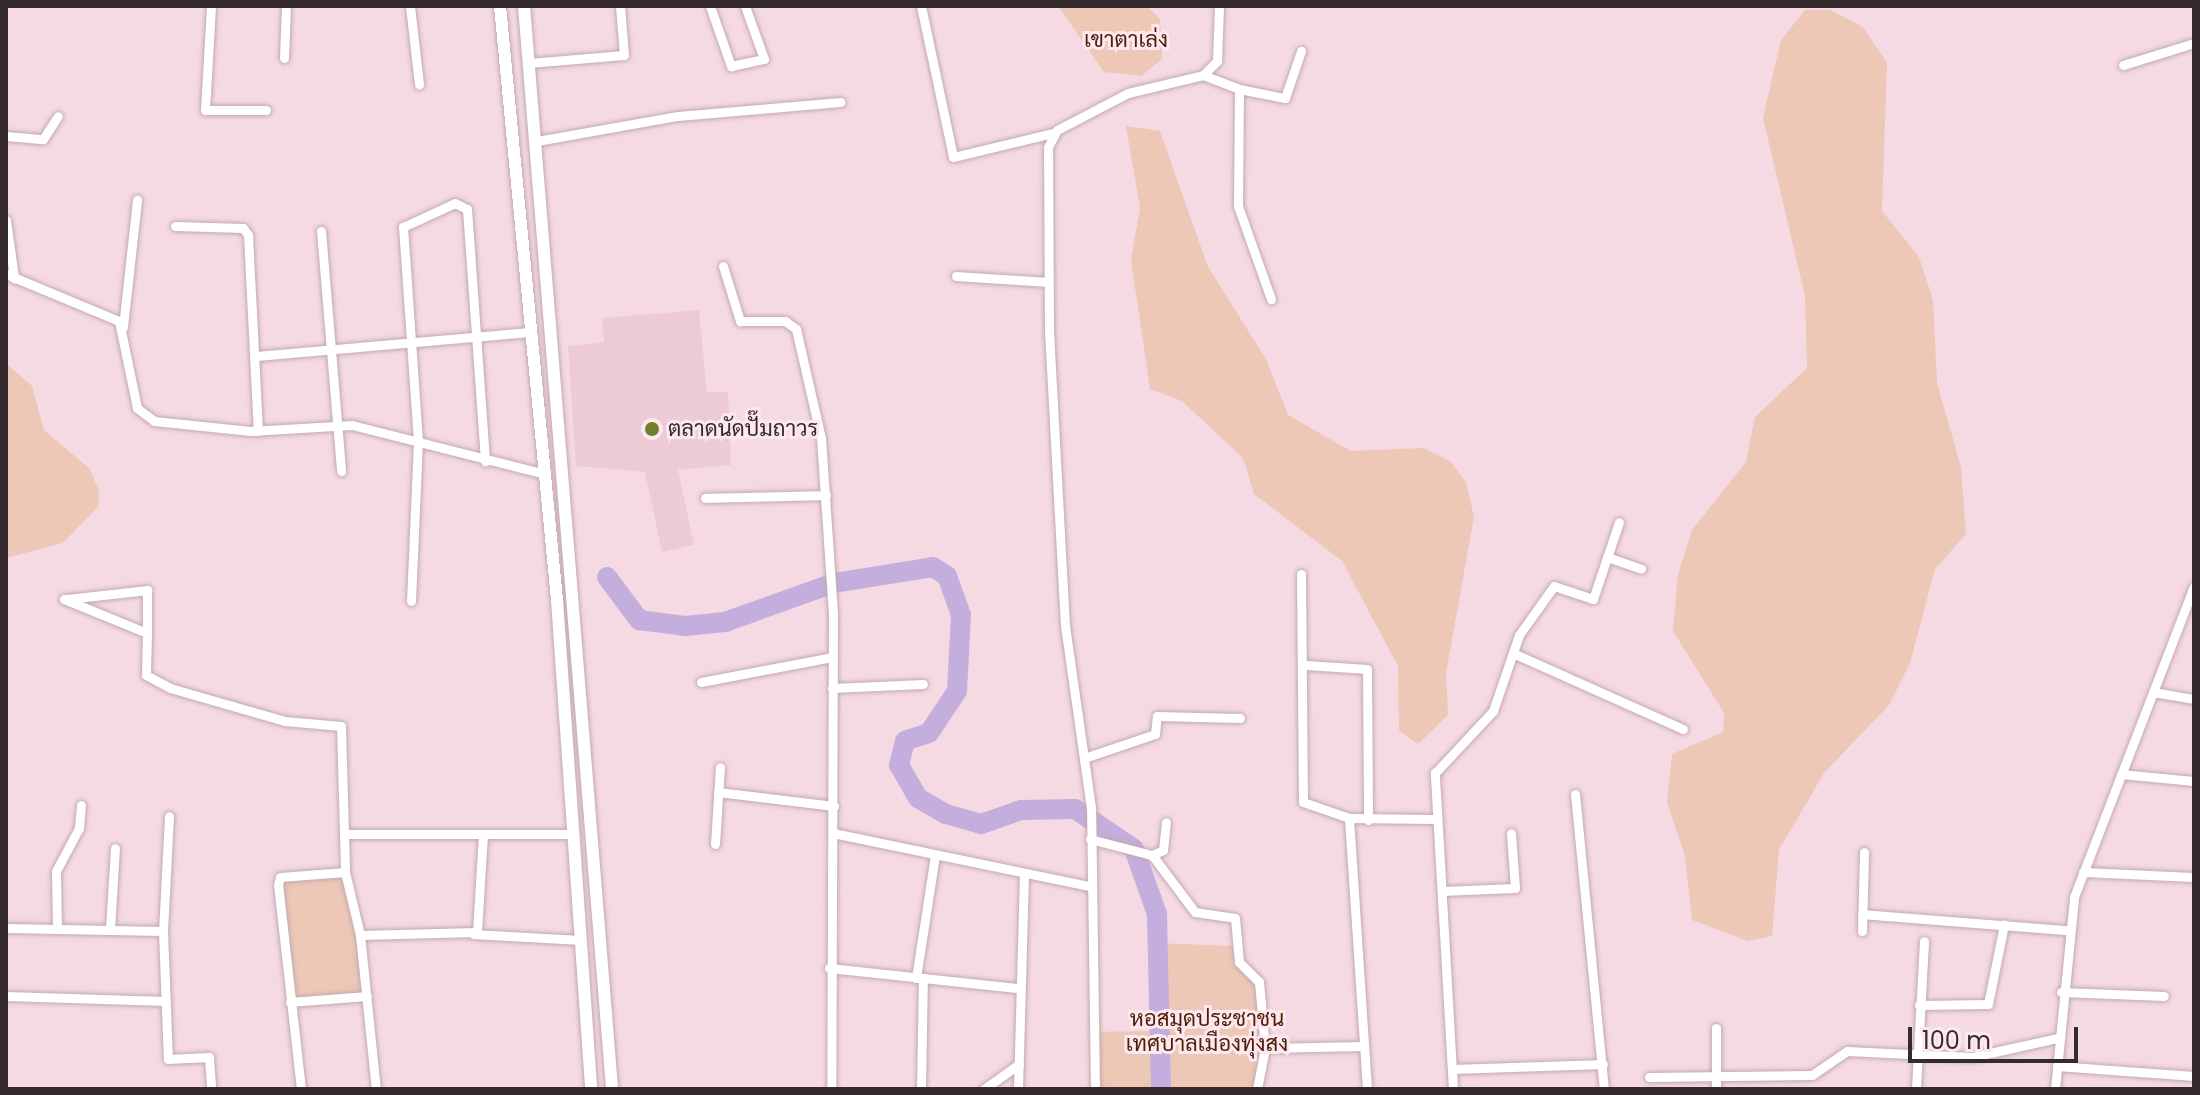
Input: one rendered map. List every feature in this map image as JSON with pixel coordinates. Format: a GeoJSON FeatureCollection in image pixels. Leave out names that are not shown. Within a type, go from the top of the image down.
{"type":"FeatureCollection","features":[{"type":"Feature","properties":{"kind":"main road"},"geometry":{"type":"LineString","coordinates":[[500,6],[545,474],[591,1089]]}},
{"type":"Feature","properties":{"kind":"main road"},"geometry":{"type":"LineString","coordinates":[[524,6],[612,1089]]}},
{"type":"Feature","properties":{"kind":"street"},"geometry":{"type":"LineString","coordinates":[[211,6],[205,110],[266,110]]}},
{"type":"Feature","properties":{"kind":"street"},"geometry":{"type":"LineString","coordinates":[[284,58],[286,6]]}},
{"type":"Feature","properties":{"kind":"street"},"geometry":{"type":"LineString","coordinates":[[410,6],[419,84]]}},
{"type":"Feature","properties":{"kind":"street"},"geometry":{"type":"LineString","coordinates":[[529,63],[624,55],[620,6]]}},
{"type":"Feature","properties":{"kind":"street"},"geometry":{"type":"LineString","coordinates":[[710,6],[731,66],[764,59],[745,6]]}},
{"type":"Feature","properties":{"kind":"street"},"geometry":{"type":"LineString","coordinates":[[921,6],[953,157],[1053,133],[1128,93],[1203,75],[1217,61],[1219,6]]}},
{"type":"Feature","properties":{"kind":"street"},"geometry":{"type":"LineString","coordinates":[[2123,65],[2194,43]]}},
{"type":"Feature","properties":{"kind":"street"},"geometry":{"type":"LineString","coordinates":[[1203,75],[1239,89],[1285,98],[1301,51]]}},
{"type":"Feature","properties":{"kind":"street"},"geometry":{"type":"LineString","coordinates":[[1239,89],[1238,206],[1271,299]]}},
{"type":"Feature","properties":{"kind":"street"},"geometry":{"type":"LineString","coordinates":[[537,141],[678,116],[840,102]]}},
{"type":"Feature","properties":{"kind":"street"},"geometry":{"type":"LineString","coordinates":[[6,136],[43,139],[58,116]]}},
{"type":"Feature","properties":{"kind":"street"},"geometry":{"type":"LineString","coordinates":[[1053,133],[1048,282],[1065,626],[1091,808],[1095,1089]]}},
{"type":"Feature","properties":{"kind":"street"},"geometry":{"type":"LineString","coordinates":[[137,200],[123,327],[137,408],[146,418],[258,431],[340,425],[418,441],[485,461],[545,474]]}},
{"type":"Feature","properties":{"kind":"street"},"geometry":{"type":"LineString","coordinates":[[411,601],[418,441],[403,227],[455,203],[467,209],[482,337],[485,461]]}},
{"type":"Feature","properties":{"kind":"street"},"geometry":{"type":"LineString","coordinates":[[6,220],[10,276],[99,309],[123,327]]}},
{"type":"Feature","properties":{"kind":"street"},"geometry":{"type":"LineString","coordinates":[[175,226],[245,230],[258,431]]}},
{"type":"Feature","properties":{"kind":"street"},"geometry":{"type":"LineString","coordinates":[[321,231],[340,425],[341,471]]}},
{"type":"Feature","properties":{"kind":"street"},"geometry":{"type":"LineString","coordinates":[[723,266],[740,321],[785,321],[800,338],[826,495],[833,614],[834,806],[829,968],[831,1089]]}},
{"type":"Feature","properties":{"kind":"street"},"geometry":{"type":"LineString","coordinates":[[956,276],[1048,282]]}},
{"type":"Feature","properties":{"kind":"street"},"geometry":{"type":"LineString","coordinates":[[255,356],[531,332]]}},
{"type":"Feature","properties":{"kind":"street"},"geometry":{"type":"LineString","coordinates":[[705,498],[826,495]]}},
{"type":"Feature","properties":{"kind":"street"},"geometry":{"type":"LineString","coordinates":[[1453,1089],[1435,819],[1435,773],[1482,728],[1515,654],[1519,635],[1554,586],[1593,599],[1619,522]]}},
{"type":"Feature","properties":{"kind":"street"},"geometry":{"type":"LineString","coordinates":[[1607,557],[1641,569]]}},
{"type":"Feature","properties":{"kind":"street"},"geometry":{"type":"LineString","coordinates":[[1301,574],[1306,665],[1303,802],[1349,818],[1435,819]]}},
{"type":"Feature","properties":{"kind":"street"},"geometry":{"type":"LineString","coordinates":[[2055,1089],[2066,930],[2083,872],[2194,586]]}},
{"type":"Feature","properties":{"kind":"street"},"geometry":{"type":"LineString","coordinates":[[147,633],[64,599],[147,590],[147,633],[146,675],[170,688],[285,721],[341,726],[345,872],[360,935],[376,1089]]}},
{"type":"Feature","properties":{"kind":"street"},"geometry":{"type":"LineString","coordinates":[[2182,618],[2194,618]]}},
{"type":"Feature","properties":{"kind":"street"},"geometry":{"type":"LineString","coordinates":[[1515,654],[1683,729]]}},
{"type":"Feature","properties":{"kind":"street"},"geometry":{"type":"LineString","coordinates":[[701,682],[832,657]]}},
{"type":"Feature","properties":{"kind":"street"},"geometry":{"type":"LineString","coordinates":[[1306,665],[1367,669],[1368,820]]}},
{"type":"Feature","properties":{"kind":"street"},"geometry":{"type":"LineString","coordinates":[[832,688],[923,684]]}},
{"type":"Feature","properties":{"kind":"street"},"geometry":{"type":"LineString","coordinates":[[2153,692],[2194,699]]}},
{"type":"Feature","properties":{"kind":"street"},"geometry":{"type":"LineString","coordinates":[[1084,758],[1155,734],[1157,716],[1240,718]]}},
{"type":"Feature","properties":{"kind":"street"},"geometry":{"type":"LineString","coordinates":[[715,844],[720,767]]}},
{"type":"Feature","properties":{"kind":"street"},"geometry":{"type":"LineString","coordinates":[[2121,774],[2194,781]]}},
{"type":"Feature","properties":{"kind":"street"},"geometry":{"type":"LineString","coordinates":[[718,792],[834,806]]}},
{"type":"Feature","properties":{"kind":"street"},"geometry":{"type":"LineString","coordinates":[[1575,794],[1604,1089]]}},
{"type":"Feature","properties":{"kind":"street"},"geometry":{"type":"LineString","coordinates":[[57,929],[56,871],[79,828],[81,805]]}},
{"type":"Feature","properties":{"kind":"street"},"geometry":{"type":"LineString","coordinates":[[169,816],[163,931],[168,1059],[209,1057],[211,1089]]}},
{"type":"Feature","properties":{"kind":"street"},"geometry":{"type":"LineString","coordinates":[[1349,818],[1367,1089]]}},
{"type":"Feature","properties":{"kind":"street"},"geometry":{"type":"LineString","coordinates":[[1090,836],[1148,854],[1163,850],[1166,822]]}},
{"type":"Feature","properties":{"kind":"street"},"geometry":{"type":"LineString","coordinates":[[833,833],[1024,875],[1090,886]]}},
{"type":"Feature","properties":{"kind":"street"},"geometry":{"type":"LineString","coordinates":[[1442,891],[1515,888],[1511,833]]}},
{"type":"Feature","properties":{"kind":"street"},"geometry":{"type":"LineString","coordinates":[[345,834],[574,834]]}},
{"type":"Feature","properties":{"kind":"street"},"geometry":{"type":"LineString","coordinates":[[472,934],[479,929],[483,835]]}},
{"type":"Feature","properties":{"kind":"street"},"geometry":{"type":"LineString","coordinates":[[110,929],[115,848]]}},
{"type":"Feature","properties":{"kind":"street"},"geometry":{"type":"LineString","coordinates":[[1862,931],[1864,852]]}},
{"type":"Feature","properties":{"kind":"street"},"geometry":{"type":"LineString","coordinates":[[1148,854],[1195,912],[1235,918],[1239,962],[1259,982],[1265,1048],[1257,1089]]}},
{"type":"Feature","properties":{"kind":"street"},"geometry":{"type":"LineString","coordinates":[[921,1089],[920,978],[935,855]]}},
{"type":"Feature","properties":{"kind":"street"},"geometry":{"type":"LineString","coordinates":[[301,1089],[280,877],[345,872]]}},
{"type":"Feature","properties":{"kind":"street"},"geometry":{"type":"LineString","coordinates":[[2083,872],[2194,877]]}},
{"type":"Feature","properties":{"kind":"street"},"geometry":{"type":"LineString","coordinates":[[1018,1089],[1017,988],[1024,875]]}},
{"type":"Feature","properties":{"kind":"street"},"geometry":{"type":"LineString","coordinates":[[1862,914],[2066,930]]}},
{"type":"Feature","properties":{"kind":"street"},"geometry":{"type":"LineString","coordinates":[[1919,1005],[1988,1004],[2004,925]]}},
{"type":"Feature","properties":{"kind":"street"},"geometry":{"type":"LineString","coordinates":[[6,928],[163,931]]}},
{"type":"Feature","properties":{"kind":"street"},"geometry":{"type":"LineString","coordinates":[[360,935],[472,934],[581,940]]}},
{"type":"Feature","properties":{"kind":"street"},"geometry":{"type":"LineString","coordinates":[[1916,1089],[1924,941]]}},
{"type":"Feature","properties":{"kind":"street"},"geometry":{"type":"LineString","coordinates":[[829,968],[1017,988]]}},
{"type":"Feature","properties":{"kind":"street"},"geometry":{"type":"LineString","coordinates":[[2061,992],[2164,996]]}},
{"type":"Feature","properties":{"kind":"street"},"geometry":{"type":"LineString","coordinates":[[6,996],[166,1001]]}},
{"type":"Feature","properties":{"kind":"street"},"geometry":{"type":"LineString","coordinates":[[290,1002],[367,996]]}},
{"type":"Feature","properties":{"kind":"street"},"geometry":{"type":"LineString","coordinates":[[1716,1028],[1716,1089]]}},
{"type":"Feature","properties":{"kind":"street"},"geometry":{"type":"LineString","coordinates":[[1649,1077],[1812,1075],[1847,1051],[1972,1057],[2058,1038]]}},
{"type":"Feature","properties":{"kind":"street"},"geometry":{"type":"LineString","coordinates":[[1265,1048],[1364,1046]]}},
{"type":"Feature","properties":{"kind":"street"},"geometry":{"type":"LineString","coordinates":[[1452,1069],[1603,1064]]}},
{"type":"Feature","properties":{"kind":"street"},"geometry":{"type":"LineString","coordinates":[[2057,1066],[2194,1076]]}},
{"type":"Feature","properties":{"kind":"street"},"geometry":{"type":"LineString","coordinates":[[984,1089],[1019,1069]]}},
{"type":"Feature","properties":{"kind":"shaded area","name":"ตลาดนัดปั๊มถาวร"},"geometry":{"type":"Polygon","coordinates":[[[699,310],[707,392],[728,392],[731,465],[678,470],[694,545],[662,552],[645,472],[576,466],[568,346],[604,342],[602,318],[699,310]]]}},
{"type":"Feature","properties":{"kind":"green space","name":"เขาตาเล่ง"},"geometry":{"type":"Polygon","coordinates":[[[1058,6],[1147,6],[1160,19],[1162,59],[1141,76],[1104,72],[1058,6]]]}},
{"type":"Feature","properties":{"kind":"green space"},"geometry":{"type":"Polygon","coordinates":[[[1805,10],[1830,10],[1863,27],[1887,63],[1882,211],[1919,257],[1933,300],[1937,383],[1961,467],[1966,534],[1935,569],[1910,663],[1889,705],[1824,773],[1779,850],[1772,936],[1748,941],[1692,920],[1685,856],[1667,803],[1672,754],[1723,732],[1724,713],[1673,631],[1678,574],[1692,530],[1746,462],[1755,417],[1807,368],[1805,296],[1763,118],[1781,40],[1805,10]]]}},
{"type":"Feature","properties":{"kind":"green space"},"geometry":{"type":"Polygon","coordinates":[[[1126,126],[1160,131],[1208,267],[1266,359],[1288,415],[1351,451],[1423,448],[1450,461],[1466,482],[1474,517],[1446,673],[1448,715],[1418,744],[1399,730],[1398,666],[1342,561],[1254,494],[1243,458],[1182,401],[1150,389],[1131,260],[1140,208],[1126,126]]]}},
{"type":"Feature","properties":{"kind":"green space"},"geometry":{"type":"Polygon","coordinates":[[[6,363],[32,386],[44,430],[90,469],[99,492],[98,507],[63,543],[6,558],[6,363]]]}},
{"type":"Feature","properties":{"kind":"green space"},"geometry":{"type":"Polygon","coordinates":[[[345,872],[367,996],[290,1002],[280,877],[345,872]]]}},
{"type":"Feature","properties":{"kind":"green space","name":"หอสมุดประชาชน เทศบาลเมืองทุ่งสง"},"geometry":{"type":"Polygon","coordinates":[[[1153,943],[1235,946],[1239,962],[1259,982],[1265,1048],[1257,1089],[1095,1089],[1093,1032],[1150,1031],[1153,943]]]}},
{"type":"Feature","properties":{"kind":"waterway"},"geometry":{"type":"LineString","coordinates":[[607,577],[639,620],[685,626],[725,622],[834,583],[933,567],[947,576],[961,615],[957,691],[929,733],[905,741],[899,765],[918,798],[946,814],[981,824],[1021,810],[1075,809],[1134,849],[1157,914],[1161,1089]]}},
{"type":"Feature","properties":{"kind":"place","name":"ตลาดนัดปั๊มถาวร"},"geometry":{"type":"Point","coordinates":[652,429]}}]}
